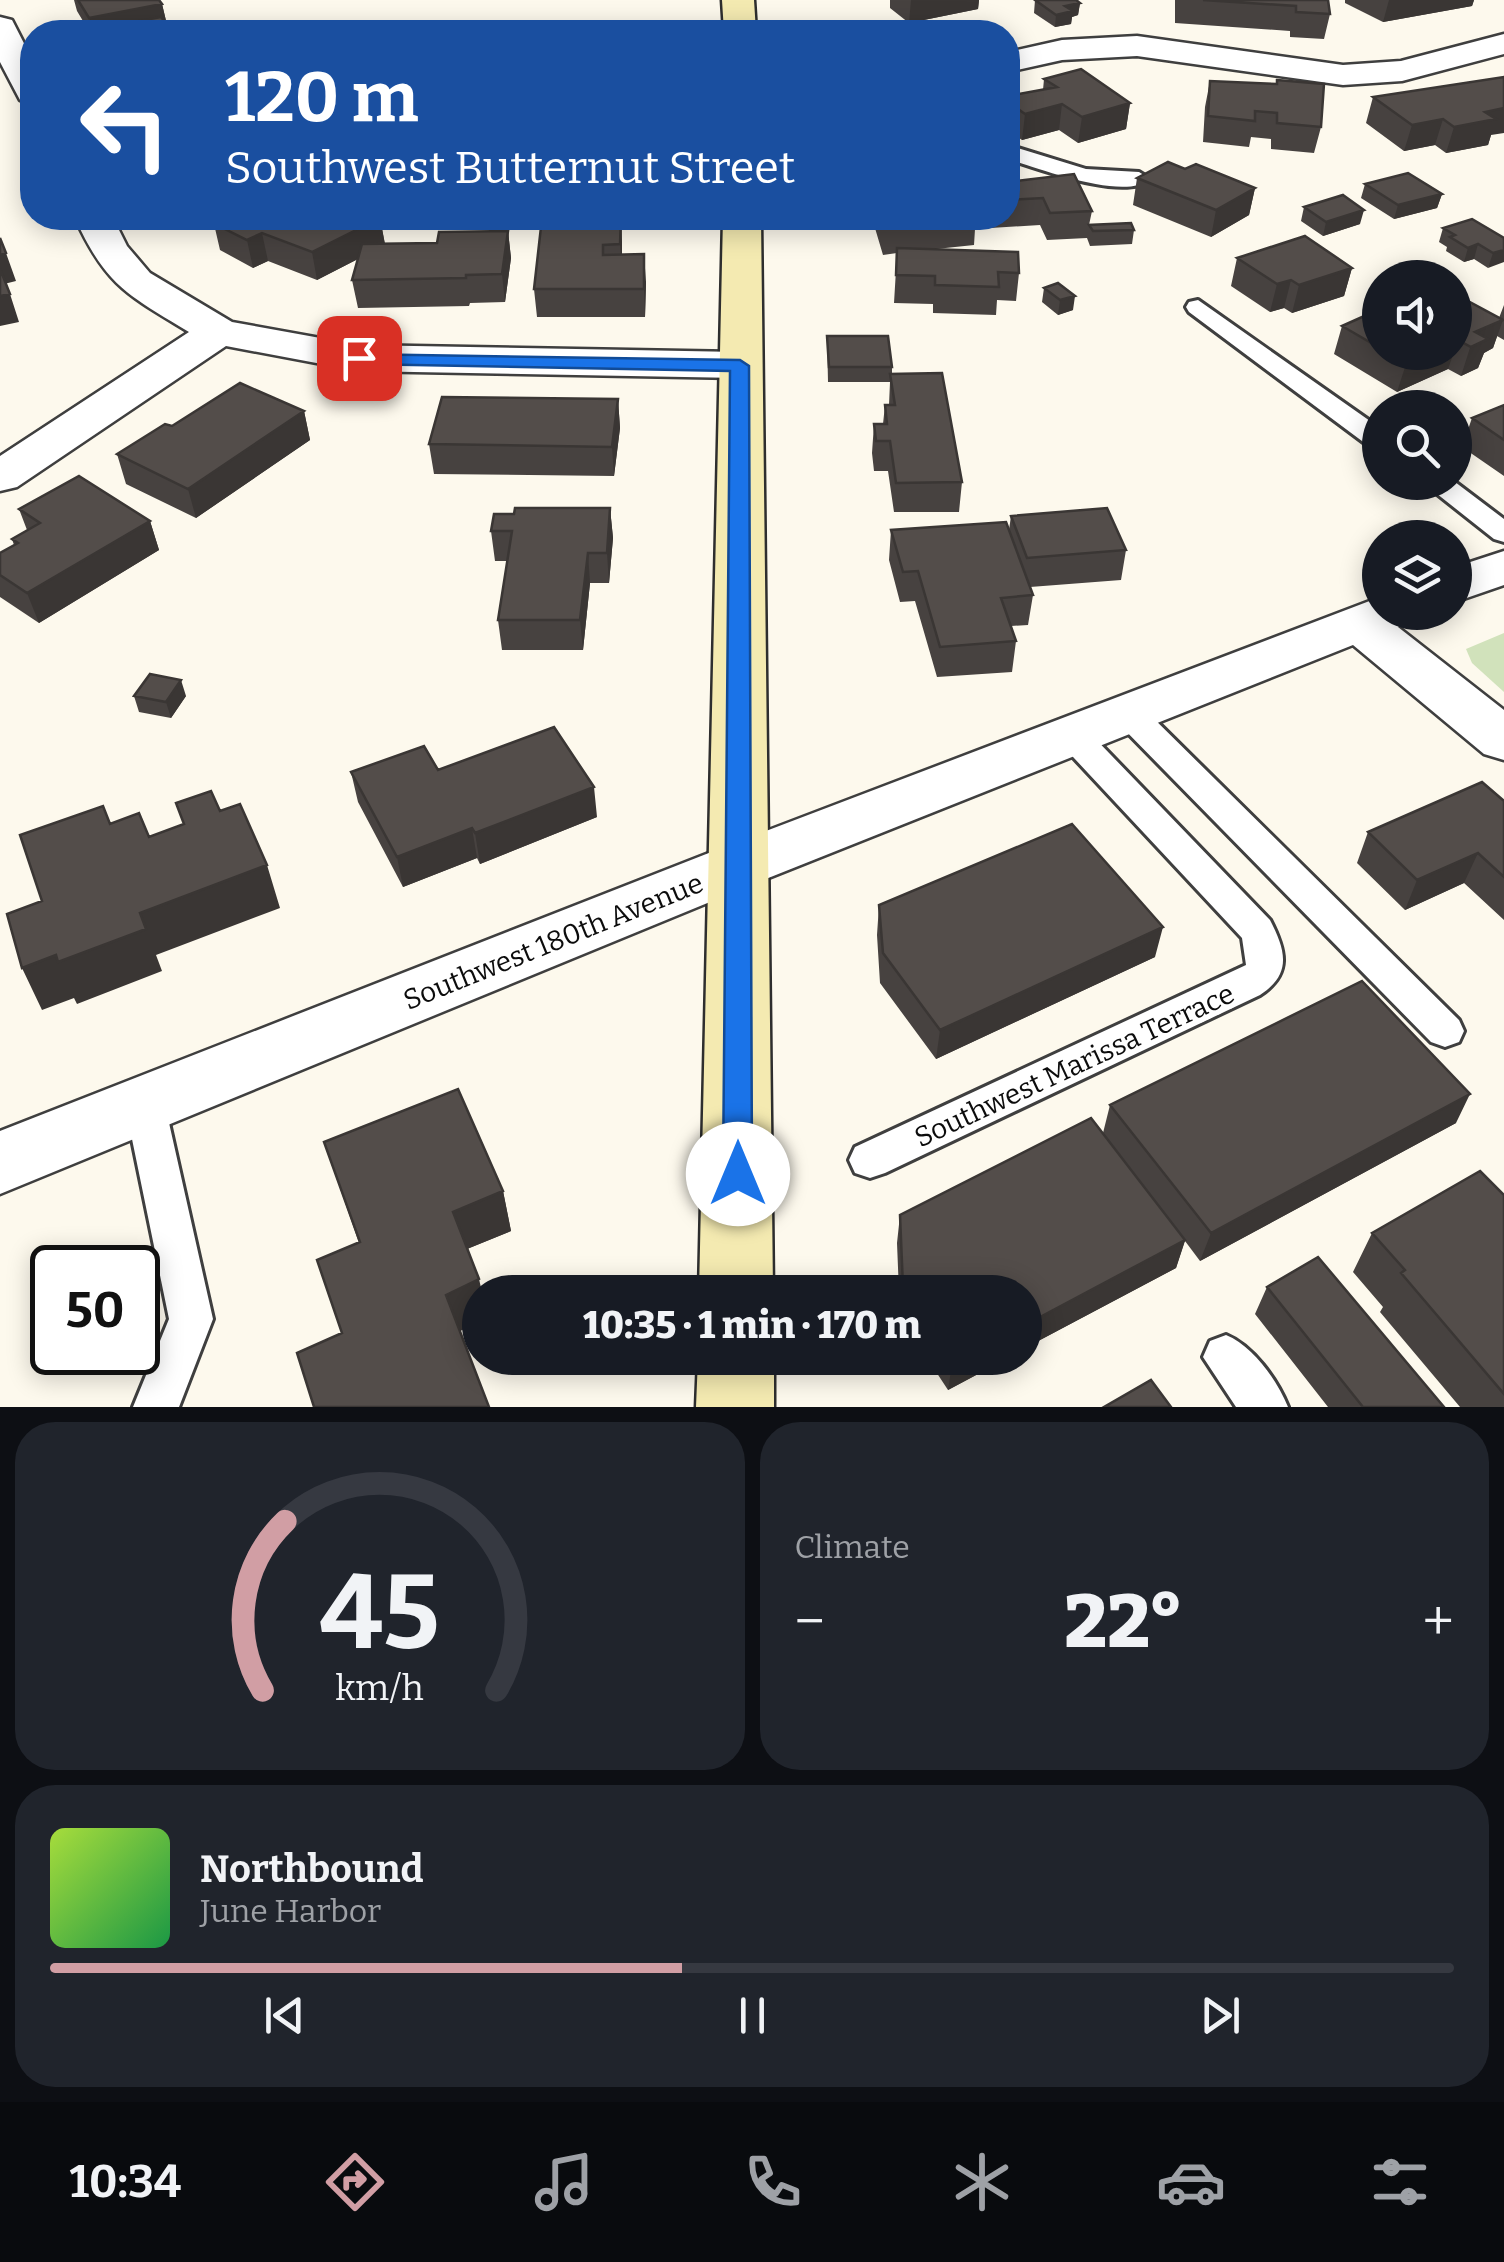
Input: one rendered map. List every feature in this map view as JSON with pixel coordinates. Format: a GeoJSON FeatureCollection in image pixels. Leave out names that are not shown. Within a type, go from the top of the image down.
{"type":"FeatureCollection","features":[{"type":"Feature","properties":{"kind":"main road"},"geometry":{"type":"LineString","coordinates":[[736,1275],[742,230]]}},
{"type":"Feature","properties":{"kind":"main road"},"geometry":{"type":"LineString","coordinates":[[736,1375],[736,1407]]}},
{"type":"Feature","properties":{"kind":"street"},"geometry":{"type":"LineString","coordinates":[[0,27],[20,68]]}},
{"type":"Feature","properties":{"kind":"street"},"geometry":{"type":"LineString","coordinates":[[1020,59],[1062,50],[1138,46],[1343,75],[1402,71],[1504,44]]}},
{"type":"Feature","properties":{"kind":"street"},"geometry":{"type":"LineString","coordinates":[[100,230],[109,249],[135,282],[219,332],[359,358],[740,366]]}},
{"type":"Feature","properties":{"kind":"street"},"geometry":{"type":"LineString","coordinates":[[0,477],[219,332]]}},
{"type":"Feature","properties":{"kind":"street"},"geometry":{"type":"LineString","coordinates":[[1472,579],[1504,567]]}},
{"type":"Feature","properties":{"kind":"street","name":"Southwest 180th Avenue"},"geometry":{"type":"LineString","coordinates":[[0,1164],[740,865],[1362,622]]}},
{"type":"Feature","properties":{"kind":"street"},"geometry":{"type":"LineString","coordinates":[[1386,630],[1504,740]]}},
{"type":"Feature","properties":{"kind":"lane"},"geometry":{"type":"LineString","coordinates":[[1020,156],[1084,176],[1138,179]]}},
{"type":"Feature","properties":{"kind":"lane"},"geometry":{"type":"LineString","coordinates":[[1198,307],[1362,428]]}},
{"type":"Feature","properties":{"kind":"lane"},"geometry":{"type":"LineString","coordinates":[[1460,500],[1504,533]]}},
{"type":"Feature","properties":{"kind":"lane"},"geometry":{"type":"LineString","coordinates":[[1128,713],[1445,1031]]}},
{"type":"Feature","properties":{"kind":"lane","name":"Southwest Marissa Terrace"},"geometry":{"type":"LineString","coordinates":[[870,1160],[1247,984],[1265,972],[1266,950],[1257,930],[1072,735]]}},
{"type":"Feature","properties":{"kind":"lane"},"geometry":{"type":"LineString","coordinates":[[145,1105],[191,1319],[156,1407]]}},
{"type":"Feature","properties":{"kind":"lane"},"geometry":{"type":"LineString","coordinates":[[1226,1357],[1265,1407]]}},
{"type":"Feature","properties":{"kind":"green space"},"geometry":{"type":"Polygon","coordinates":[[[1504,633],[1504,692],[1472,663],[1466,649],[1504,633]]]}},
{"type":"Feature","properties":{"kind":"building"},"geometry":{"type":"Polygon","coordinates":[[[78,0],[159,0],[162,4],[89,18],[78,0]]]}},
{"type":"Feature","properties":{"kind":"building"},"geometry":{"type":"Polygon","coordinates":[[[1035,0],[1080,3],[1065,6],[1073,11],[1056,15],[1035,0]]]}},
{"type":"Feature","properties":{"kind":"building"},"geometry":{"type":"Polygon","coordinates":[[[1203,0],[1328,0],[1330,14],[1296,12],[1296,6],[1203,0]]]}},
{"type":"Feature","properties":{"kind":"building"},"geometry":{"type":"Polygon","coordinates":[[[1081,69],[1130,103],[1082,117],[1062,104],[1025,114],[1020,110],[1020,94],[1057,87],[1044,79],[1081,69]]]}},
{"type":"Feature","properties":{"kind":"building"},"geometry":{"type":"Polygon","coordinates":[[[1504,77],[1504,108],[1485,112],[1496,119],[1454,127],[1443,119],[1412,125],[1373,97],[1504,77]]]}},
{"type":"Feature","properties":{"kind":"building"},"geometry":{"type":"Polygon","coordinates":[[[1277,80],[1324,84],[1321,127],[1277,123],[1277,113],[1255,111],[1255,121],[1208,116],[1210,81],[1277,84],[1277,80]]]}},
{"type":"Feature","properties":{"kind":"building"},"geometry":{"type":"Polygon","coordinates":[[[1168,162],[1185,169],[1196,164],[1255,188],[1216,210],[1137,178],[1168,162]]]}},
{"type":"Feature","properties":{"kind":"building"},"geometry":{"type":"Polygon","coordinates":[[[1408,173],[1442,194],[1398,205],[1365,184],[1408,173]]]}},
{"type":"Feature","properties":{"kind":"building"},"geometry":{"type":"Polygon","coordinates":[[[1074,174],[1092,211],[1050,213],[1043,198],[1020,199],[1020,181],[1074,174]]]}},
{"type":"Feature","properties":{"kind":"building"},"geometry":{"type":"Polygon","coordinates":[[[1343,195],[1364,210],[1326,222],[1304,207],[1343,195]]]}},
{"type":"Feature","properties":{"kind":"building"},"geometry":{"type":"Polygon","coordinates":[[[1472,219],[1504,238],[1504,250],[1493,253],[1478,244],[1468,248],[1443,228],[1472,219]]]}},
{"type":"Feature","properties":{"kind":"building"},"geometry":{"type":"Polygon","coordinates":[[[1131,223],[1134,230],[1093,231],[1089,225],[1131,223]]]}},
{"type":"Feature","properties":{"kind":"building"},"geometry":{"type":"Polygon","coordinates":[[[227,230],[356,230],[312,252],[262,233],[247,240],[227,230]]]}},
{"type":"Feature","properties":{"kind":"building"},"geometry":{"type":"Polygon","coordinates":[[[541,230],[621,230],[620,244],[603,245],[603,255],[644,254],[644,289],[534,289],[541,230]]]}},
{"type":"Feature","properties":{"kind":"building"},"geometry":{"type":"Polygon","coordinates":[[[508,231],[502,274],[352,280],[362,244],[437,243],[439,232],[508,231]]]}},
{"type":"Feature","properties":{"kind":"building"},"geometry":{"type":"Polygon","coordinates":[[[1305,236],[1352,268],[1299,285],[1291,280],[1277,284],[1237,258],[1305,236]]]}},
{"type":"Feature","properties":{"kind":"building"},"geometry":{"type":"Polygon","coordinates":[[[897,248],[1018,252],[1019,273],[998,272],[999,287],[935,285],[935,276],[896,275],[897,248]]]}},
{"type":"Feature","properties":{"kind":"building"},"geometry":{"type":"Polygon","coordinates":[[[0,269],[10,294],[0,296],[0,269]]]}},
{"type":"Feature","properties":{"kind":"building"},"geometry":{"type":"Polygon","coordinates":[[[1058,283],[1075,296],[1060,300],[1044,288],[1058,283]]]}},
{"type":"Feature","properties":{"kind":"building"},"geometry":{"type":"Polygon","coordinates":[[[1472,303],[1503,320],[1475,332],[1488,339],[1472,347],[1472,303]]]}},
{"type":"Feature","properties":{"kind":"building"},"geometry":{"type":"Polygon","coordinates":[[[1362,317],[1362,338],[1342,326],[1362,317]]]}},
{"type":"Feature","properties":{"kind":"building"},"geometry":{"type":"Polygon","coordinates":[[[827,336],[888,336],[892,367],[829,367],[827,336]]]}},
{"type":"Feature","properties":{"kind":"building"},"geometry":{"type":"Polygon","coordinates":[[[942,373],[962,482],[896,483],[890,441],[876,441],[874,424],[887,424],[885,405],[895,405],[890,374],[942,373]]]}},
{"type":"Feature","properties":{"kind":"building"},"geometry":{"type":"Polygon","coordinates":[[[240,383],[304,411],[188,489],[117,454],[165,424],[172,426],[240,383]]]}},
{"type":"Feature","properties":{"kind":"building"},"geometry":{"type":"Polygon","coordinates":[[[442,397],[618,399],[612,447],[429,444],[442,397]]]}},
{"type":"Feature","properties":{"kind":"building"},"geometry":{"type":"Polygon","coordinates":[[[1504,405],[1504,440],[1472,418],[1504,405]]]}},
{"type":"Feature","properties":{"kind":"building"},"geometry":{"type":"Polygon","coordinates":[[[79,476],[150,521],[27,593],[0,575],[0,553],[18,543],[12,539],[40,523],[19,509],[79,476]]]}},
{"type":"Feature","properties":{"kind":"building"},"geometry":{"type":"Polygon","coordinates":[[[515,508],[610,508],[607,553],[588,553],[580,620],[498,620],[512,531],[491,531],[494,514],[514,514],[515,508]]]}},
{"type":"Feature","properties":{"kind":"building"},"geometry":{"type":"Polygon","coordinates":[[[1107,508],[1126,550],[1027,558],[1011,516],[1107,508]]]}},
{"type":"Feature","properties":{"kind":"building"},"geometry":{"type":"Polygon","coordinates":[[[1006,522],[1033,595],[1001,598],[1016,641],[940,647],[918,571],[903,572],[891,530],[1006,522]]]}},
{"type":"Feature","properties":{"kind":"building"},"geometry":{"type":"Polygon","coordinates":[[[150,674],[181,680],[166,702],[134,696],[150,674]]]}},
{"type":"Feature","properties":{"kind":"building"},"geometry":{"type":"Polygon","coordinates":[[[554,727],[594,787],[475,833],[472,828],[397,857],[351,772],[424,746],[438,770],[554,727]]]}},
{"type":"Feature","properties":{"kind":"building"},"geometry":{"type":"Polygon","coordinates":[[[1482,782],[1504,801],[1504,877],[1478,853],[1417,880],[1368,832],[1482,782]]]}},
{"type":"Feature","properties":{"kind":"building"},"geometry":{"type":"Polygon","coordinates":[[[211,791],[220,811],[240,804],[267,865],[140,913],[146,929],[58,962],[56,955],[22,968],[7,914],[42,901],[20,835],[103,806],[110,824],[139,813],[149,837],[184,824],[176,803],[211,791]]]}},
{"type":"Feature","properties":{"kind":"building"},"geometry":{"type":"Polygon","coordinates":[[[1072,824],[1163,927],[940,1030],[883,953],[879,905],[1072,824]]]}},
{"type":"Feature","properties":{"kind":"building"},"geometry":{"type":"Polygon","coordinates":[[[1362,981],[1470,1094],[1211,1233],[1110,1105],[1362,981]]]}},
{"type":"Feature","properties":{"kind":"building"},"geometry":{"type":"Polygon","coordinates":[[[458,1089],[503,1191],[453,1212],[477,1275],[462,1275],[462,1287],[446,1295],[462,1337],[462,1375],[477,1375],[489,1407],[314,1407],[297,1353],[342,1333],[317,1260],[360,1242],[324,1142],[458,1089]]]}},
{"type":"Feature","properties":{"kind":"building"},"geometry":{"type":"Polygon","coordinates":[[[1091,1118],[1185,1240],[1042,1316],[1042,1275],[902,1275],[900,1215],[1091,1118]]]}},
{"type":"Feature","properties":{"kind":"building"},"geometry":{"type":"Polygon","coordinates":[[[1480,1171],[1504,1195],[1504,1394],[1372,1233],[1480,1171]]]}},
{"type":"Feature","properties":{"kind":"building"},"geometry":{"type":"Polygon","coordinates":[[[1318,1257],[1444,1407],[1363,1407],[1267,1287],[1318,1257]]]}},
{"type":"Feature","properties":{"kind":"building"},"geometry":{"type":"Polygon","coordinates":[[[1151,1380],[1171,1407],[1104,1407],[1151,1380]]]}},
{"type":"Feature","properties":{"kind":"route"},"geometry":{"type":"LineString","coordinates":[[359,358],[740,366],[738,1174]]}}]}
